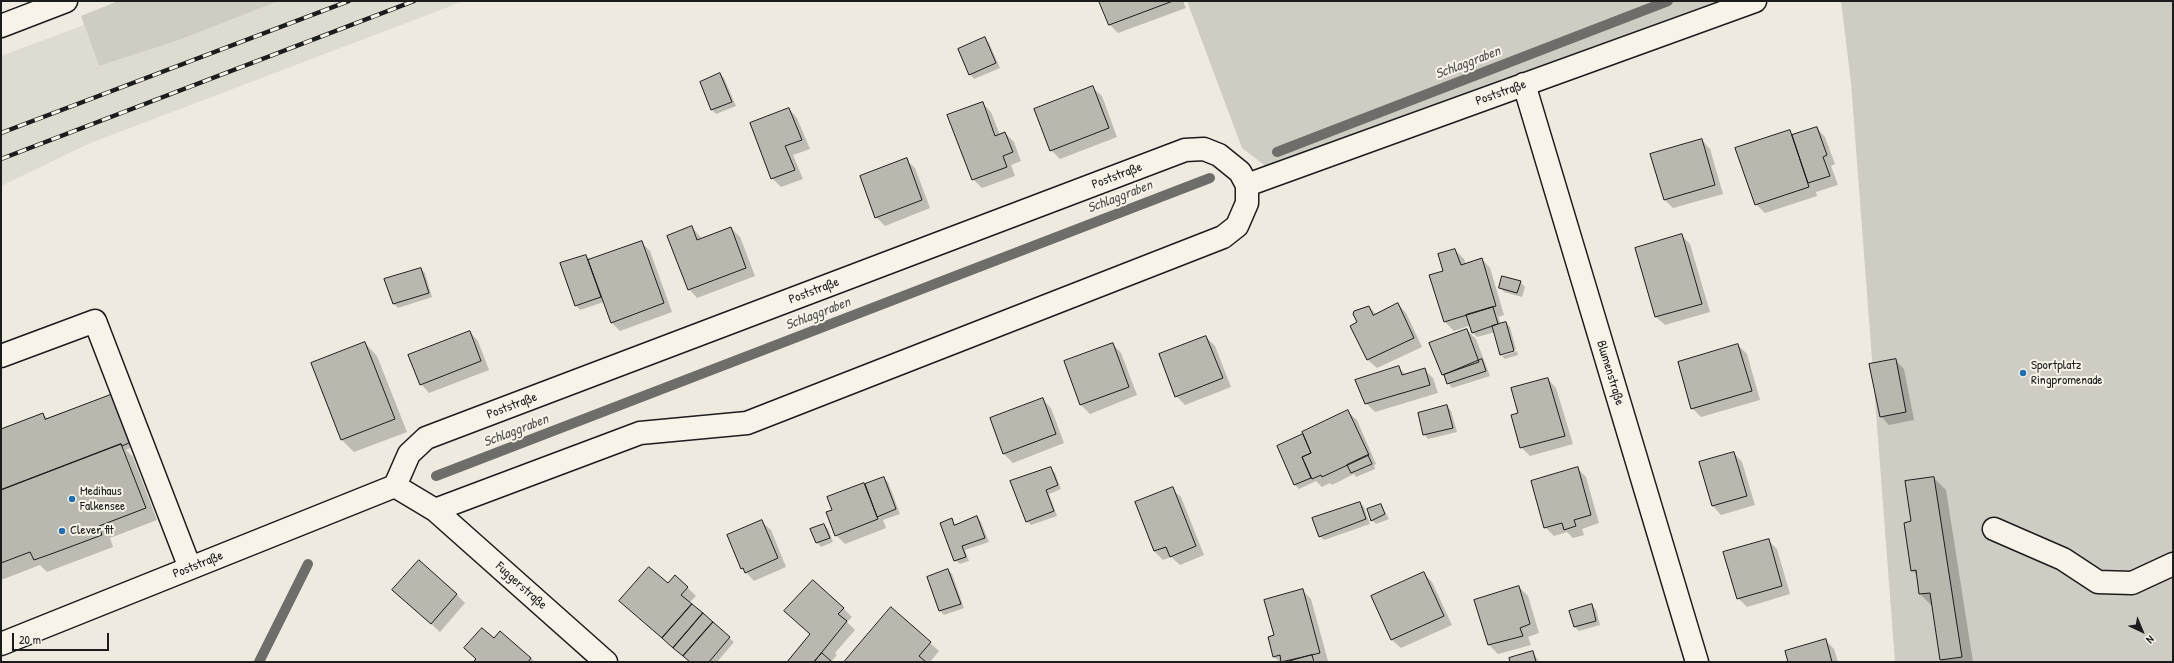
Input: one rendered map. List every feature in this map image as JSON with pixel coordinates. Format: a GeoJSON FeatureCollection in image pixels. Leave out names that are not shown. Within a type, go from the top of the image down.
{"type":"FeatureCollection","features":[{"type":"Feature","properties":{"kind":"street"},"geometry":{"type":"LineString","coordinates":[[1,26],[66,1]]}},
{"type":"Feature","properties":{"kind":"street","name":"Poststraße"},"geometry":{"type":"LineString","coordinates":[[1,644],[395,486],[409,454],[426,438],[1185,150],[1204,149],[1219,155],[1240,172],[1247,185],[1755,1]]}},
{"type":"Feature","properties":{"kind":"street","name":"Blumenstraße"},"geometry":{"type":"LineString","coordinates":[[1524,84],[1697,662]]}},
{"type":"Feature","properties":{"kind":"street"},"geometry":{"type":"LineString","coordinates":[[395,486],[435,510],[640,433],[747,423],[1223,237],[1237,226],[1247,203],[1247,185]]}},
{"type":"Feature","properties":{"kind":"street"},"geometry":{"type":"LineString","coordinates":[[1,356],[95,321],[190,568]]}},
{"type":"Feature","properties":{"kind":"street","name":"Fuggerstraße"},"geometry":{"type":"LineString","coordinates":[[435,510],[606,662]]}},
{"type":"Feature","properties":{"kind":"street"},"geometry":{"type":"LineString","coordinates":[[1994,530],[2063,559],[2098,582],[2132,583],[2173,564]]}},
{"type":"Feature","properties":{"kind":"shaded area"},"geometry":{"type":"Polygon","coordinates":[[[118,1],[279,1],[179,40],[99,66],[81,16],[118,1]]]}},
{"type":"Feature","properties":{"kind":"shaded area"},"geometry":{"type":"Polygon","coordinates":[[[279,1],[464,1],[88,144],[1,186],[1,56],[84,25],[99,66],[179,40],[279,1]]]}},
{"type":"Feature","properties":{"kind":"shaded area"},"geometry":{"type":"Polygon","coordinates":[[[1187,1],[1730,1],[1272,171],[1242,148],[1187,1]]]}},
{"type":"Feature","properties":{"kind":"shaded area","name":"Sportplatz Ringpromenade"},"geometry":{"type":"Polygon","coordinates":[[[1841,1],[2173,1],[2173,662],[1895,662],[1851,83],[1841,1]]]}},
{"type":"Feature","properties":{"kind":"building"},"geometry":{"type":"Polygon","coordinates":[[[1099,1],[1173,1],[1109,25],[1099,1]]]}},
{"type":"Feature","properties":{"kind":"building"},"geometry":{"type":"Polygon","coordinates":[[[985,37],[996,63],[969,75],[958,49],[985,37]]]}},
{"type":"Feature","properties":{"kind":"building"},"geometry":{"type":"Polygon","coordinates":[[[720,73],[732,102],[711,110],[700,82],[720,73]]]}},
{"type":"Feature","properties":{"kind":"building"},"geometry":{"type":"Polygon","coordinates":[[[1093,86],[1109,128],[1050,151],[1034,109],[1093,86]]]}},
{"type":"Feature","properties":{"kind":"building"},"geometry":{"type":"Polygon","coordinates":[[[983,102],[995,136],[1005,132],[1013,152],[1003,156],[1007,167],[972,180],[947,115],[983,102]]]}},
{"type":"Feature","properties":{"kind":"building"},"geometry":{"type":"Polygon","coordinates":[[[789,108],[802,140],[785,146],[795,170],[771,179],[750,123],[789,108]]]}},
{"type":"Feature","properties":{"kind":"building"},"geometry":{"type":"Polygon","coordinates":[[[1817,127],[1827,155],[1823,157],[1830,176],[1808,183],[1792,135],[1817,127]]]}},
{"type":"Feature","properties":{"kind":"building"},"geometry":{"type":"Polygon","coordinates":[[[1790,130],[1809,187],[1755,205],[1735,148],[1790,130]]]}},
{"type":"Feature","properties":{"kind":"building"},"geometry":{"type":"Polygon","coordinates":[[[1702,139],[1715,185],[1664,200],[1650,154],[1702,139]]]}},
{"type":"Feature","properties":{"kind":"building"},"geometry":{"type":"Polygon","coordinates":[[[907,158],[922,200],[875,218],[860,176],[907,158]]]}},
{"type":"Feature","properties":{"kind":"building"},"geometry":{"type":"Polygon","coordinates":[[[692,226],[697,240],[731,227],[746,268],[688,290],[667,236],[692,226]]]}},
{"type":"Feature","properties":{"kind":"building"},"geometry":{"type":"Polygon","coordinates":[[[1682,234],[1702,304],[1655,317],[1635,248],[1682,234]]]}},
{"type":"Feature","properties":{"kind":"building"},"geometry":{"type":"Polygon","coordinates":[[[642,241],[664,303],[611,323],[588,260],[642,241]]]}},
{"type":"Feature","properties":{"kind":"building"},"geometry":{"type":"Polygon","coordinates":[[[1455,249],[1461,265],[1482,258],[1496,306],[1444,322],[1429,275],[1443,271],[1438,254],[1455,249]]]}},
{"type":"Feature","properties":{"kind":"building"},"geometry":{"type":"Polygon","coordinates":[[[586,255],[601,297],[575,306],[560,263],[586,255]]]}},
{"type":"Feature","properties":{"kind":"building"},"geometry":{"type":"Polygon","coordinates":[[[421,268],[429,293],[393,304],[384,279],[421,268]]]}},
{"type":"Feature","properties":{"kind":"building"},"geometry":{"type":"Polygon","coordinates":[[[1502,276],[1521,281],[1517,293],[1499,288],[1502,276]]]}},
{"type":"Feature","properties":{"kind":"building"},"geometry":{"type":"Polygon","coordinates":[[[1398,303],[1414,338],[1367,360],[1350,326],[1357,322],[1353,314],[1354,311],[1369,306],[1373,315],[1398,303]]]}},
{"type":"Feature","properties":{"kind":"building"},"geometry":{"type":"Polygon","coordinates":[[[1493,307],[1498,324],[1472,333],[1466,315],[1493,307]]]}},
{"type":"Feature","properties":{"kind":"building"},"geometry":{"type":"Polygon","coordinates":[[[1506,322],[1514,351],[1500,355],[1492,326],[1506,322]]]}},
{"type":"Feature","properties":{"kind":"building"},"geometry":{"type":"Polygon","coordinates":[[[1467,329],[1479,362],[1442,375],[1429,343],[1467,329]]]}},
{"type":"Feature","properties":{"kind":"building"},"geometry":{"type":"Polygon","coordinates":[[[470,331],[481,361],[420,385],[408,355],[470,331]]]}},
{"type":"Feature","properties":{"kind":"building"},"geometry":{"type":"Polygon","coordinates":[[[1206,336],[1223,378],[1175,397],[1159,354],[1206,336]]]}},
{"type":"Feature","properties":{"kind":"building"},"geometry":{"type":"Polygon","coordinates":[[[365,342],[395,419],[341,440],[311,363],[365,342]]]}},
{"type":"Feature","properties":{"kind":"building"},"geometry":{"type":"Polygon","coordinates":[[[1113,343],[1129,387],[1080,405],[1064,361],[1113,343]]]}},
{"type":"Feature","properties":{"kind":"building"},"geometry":{"type":"Polygon","coordinates":[[[1738,344],[1752,391],[1691,409],[1678,362],[1738,344]]]}},
{"type":"Feature","properties":{"kind":"building"},"geometry":{"type":"Polygon","coordinates":[[[1482,359],[1486,371],[1447,384],[1444,375],[1482,359]]]}},
{"type":"Feature","properties":{"kind":"building"},"geometry":{"type":"Polygon","coordinates":[[[1896,359],[1906,412],[1880,417],[1869,364],[1896,359]]]}},
{"type":"Feature","properties":{"kind":"building"},"geometry":{"type":"Polygon","coordinates":[[[1399,366],[1402,375],[1425,368],[1430,385],[1365,404],[1355,380],[1399,366]]]}},
{"type":"Feature","properties":{"kind":"building"},"geometry":{"type":"Polygon","coordinates":[[[1548,378],[1565,436],[1520,448],[1511,415],[1518,413],[1511,388],[1548,378]]]}},
{"type":"Feature","properties":{"kind":"building"},"geometry":{"type":"Polygon","coordinates":[[[113,394],[131,442],[122,446],[121,444],[1,490],[1,429],[43,413],[45,419],[113,394]]]}},
{"type":"Feature","properties":{"kind":"building"},"geometry":{"type":"Polygon","coordinates":[[[1043,398],[1056,434],[1003,454],[990,418],[1043,398]]]}},
{"type":"Feature","properties":{"kind":"building"},"geometry":{"type":"Polygon","coordinates":[[[1447,405],[1453,428],[1423,435],[1418,413],[1447,405]]]}},
{"type":"Feature","properties":{"kind":"building"},"geometry":{"type":"Polygon","coordinates":[[[1348,410],[1369,455],[1322,477],[1321,475],[1312,479],[1302,457],[1311,453],[1302,432],[1348,410]]]}},
{"type":"Feature","properties":{"kind":"building"},"geometry":{"type":"Polygon","coordinates":[[[1303,434],[1311,453],[1302,457],[1311,478],[1294,485],[1277,446],[1303,434]]]}},
{"type":"Feature","properties":{"kind":"building","name":"Medihaus Falkensee"},"geometry":{"type":"Polygon","coordinates":[[[121,444],[146,508],[99,526],[102,535],[34,560],[30,552],[1,563],[1,490],[121,444]]]}},
{"type":"Feature","properties":{"kind":"building"},"geometry":{"type":"Polygon","coordinates":[[[1734,452],[1747,496],[1712,506],[1699,462],[1734,452]]]}},
{"type":"Feature","properties":{"kind":"building"},"geometry":{"type":"Polygon","coordinates":[[[1368,455],[1372,464],[1351,473],[1347,465],[1368,455]]]}},
{"type":"Feature","properties":{"kind":"building"},"geometry":{"type":"Polygon","coordinates":[[[1051,467],[1058,485],[1046,490],[1054,511],[1026,522],[1010,481],[1051,467]]]}},
{"type":"Feature","properties":{"kind":"building"},"geometry":{"type":"Polygon","coordinates":[[[1578,467],[1591,515],[1574,520],[1576,526],[1564,530],[1562,523],[1544,528],[1531,481],[1578,467]]]}},
{"type":"Feature","properties":{"kind":"building"},"geometry":{"type":"Polygon","coordinates":[[[884,477],[896,509],[877,517],[865,484],[884,477]]]}},
{"type":"Feature","properties":{"kind":"building"},"geometry":{"type":"Polygon","coordinates":[[[1934,477],[1962,657],[1940,660],[1930,593],[1919,594],[1916,570],[1911,571],[1904,523],[1911,521],[1905,481],[1934,477]]]}},
{"type":"Feature","properties":{"kind":"building"},"geometry":{"type":"Polygon","coordinates":[[[864,483],[878,519],[835,536],[826,512],[832,510],[827,497],[864,483]]]}},
{"type":"Feature","properties":{"kind":"building"},"geometry":{"type":"Polygon","coordinates":[[[1173,487],[1196,546],[1170,557],[1166,547],[1154,551],[1135,502],[1173,487]]]}},
{"type":"Feature","properties":{"kind":"building"},"geometry":{"type":"Polygon","coordinates":[[[1360,502],[1366,519],[1319,537],[1312,518],[1360,502]]]}},
{"type":"Feature","properties":{"kind":"building"},"geometry":{"type":"Polygon","coordinates":[[[1381,504],[1385,514],[1371,521],[1367,509],[1381,504]]]}},
{"type":"Feature","properties":{"kind":"building"},"geometry":{"type":"Polygon","coordinates":[[[977,516],[985,538],[962,546],[966,557],[954,561],[940,523],[952,518],[954,525],[977,516]]]}},
{"type":"Feature","properties":{"kind":"building"},"geometry":{"type":"Polygon","coordinates":[[[762,520],[778,558],[745,573],[743,568],[741,569],[727,535],[762,520]]]}},
{"type":"Feature","properties":{"kind":"building"},"geometry":{"type":"Polygon","coordinates":[[[824,524],[830,538],[816,543],[810,529],[824,524]]]}},
{"type":"Feature","properties":{"kind":"building"},"geometry":{"type":"Polygon","coordinates":[[[1769,539],[1782,586],[1737,599],[1723,552],[1769,539]]]}},
{"type":"Feature","properties":{"kind":"building"},"geometry":{"type":"Polygon","coordinates":[[[419,560],[457,594],[431,624],[392,590],[419,560]]]}},
{"type":"Feature","properties":{"kind":"building"},"geometry":{"type":"Polygon","coordinates":[[[649,567],[668,583],[675,575],[688,587],[681,595],[692,604],[662,638],[619,601],[649,567]]]}},
{"type":"Feature","properties":{"kind":"building"},"geometry":{"type":"Polygon","coordinates":[[[948,569],[961,604],[939,611],[927,577],[948,569]]]}},
{"type":"Feature","properties":{"kind":"building"},"geometry":{"type":"Polygon","coordinates":[[[1424,572],[1444,616],[1391,640],[1371,596],[1424,572]]]}},
{"type":"Feature","properties":{"kind":"building"},"geometry":{"type":"Polygon","coordinates":[[[813,580],[844,608],[838,614],[847,621],[814,662],[787,662],[810,634],[784,611],[813,580]]]}},
{"type":"Feature","properties":{"kind":"building"},"geometry":{"type":"Polygon","coordinates":[[[1519,586],[1530,624],[1520,628],[1523,636],[1488,645],[1474,600],[1519,586]]]}},
{"type":"Feature","properties":{"kind":"building"},"geometry":{"type":"Polygon","coordinates":[[[1303,589],[1320,653],[1281,662],[1280,655],[1273,657],[1268,637],[1274,635],[1264,600],[1303,589]]]}},
{"type":"Feature","properties":{"kind":"building"},"geometry":{"type":"Polygon","coordinates":[[[692,604],[703,613],[673,648],[662,638],[692,604]]]}},
{"type":"Feature","properties":{"kind":"building"},"geometry":{"type":"Polygon","coordinates":[[[1592,604],[1596,621],[1574,627],[1569,611],[1592,604]]]}},
{"type":"Feature","properties":{"kind":"building"},"geometry":{"type":"Polygon","coordinates":[[[891,607],[931,642],[919,656],[926,662],[844,662],[891,607]]]}},
{"type":"Feature","properties":{"kind":"building"},"geometry":{"type":"Polygon","coordinates":[[[703,613],[713,622],[683,656],[673,648],[703,613]]]}},
{"type":"Feature","properties":{"kind":"building"},"geometry":{"type":"Polygon","coordinates":[[[713,622],[730,637],[709,662],[690,662],[683,656],[713,622]]]}},
{"type":"Feature","properties":{"kind":"building"},"geometry":{"type":"Polygon","coordinates":[[[482,628],[494,638],[500,631],[531,658],[528,662],[473,662],[476,659],[464,648],[482,628]]]}},
{"type":"Feature","properties":{"kind":"building"},"geometry":{"type":"Polygon","coordinates":[[[1826,639],[1832,662],[1788,662],[1785,651],[1826,639]]]}},
{"type":"Feature","properties":{"kind":"building"},"geometry":{"type":"Polygon","coordinates":[[[1533,651],[1536,662],[1510,662],[1509,658],[1533,651]]]}},
{"type":"Feature","properties":{"kind":"building"},"geometry":{"type":"Polygon","coordinates":[[[822,653],[832,662],[814,662],[822,653]]]}},
{"type":"Feature","properties":{"kind":"building"},"geometry":{"type":"Polygon","coordinates":[[[1312,655],[1314,662],[1286,662],[1312,655]]]}},
{"type":"Feature","properties":{"kind":"waterway","name":"Schlaggraben"},"geometry":{"type":"LineString","coordinates":[[1277,152],[1668,1]]}},
{"type":"Feature","properties":{"kind":"waterway","name":"Schlaggraben"},"geometry":{"type":"LineString","coordinates":[[436,476],[1210,178]]}},
{"type":"Feature","properties":{"kind":"waterway","name":"Schlaggraben"},"geometry":{"type":"LineString","coordinates":[[259,662],[308,564]]}},
{"type":"Feature","properties":{"kind":"railway"},"geometry":{"type":"LineString","coordinates":[[1,133],[349,1]]}},
{"type":"Feature","properties":{"kind":"railway"},"geometry":{"type":"LineString","coordinates":[[1,159],[414,1]]}},
{"type":"Feature","properties":{"kind":"place","name":"Sportplatz Ringpromenade"},"geometry":{"type":"Point","coordinates":[2023,373]}},
{"type":"Feature","properties":{"kind":"place","name":"Medihaus Falkensee"},"geometry":{"type":"Point","coordinates":[72,499]}},
{"type":"Feature","properties":{"kind":"place","name":"Clever fit"},"geometry":{"type":"Point","coordinates":[62,531]}}]}
